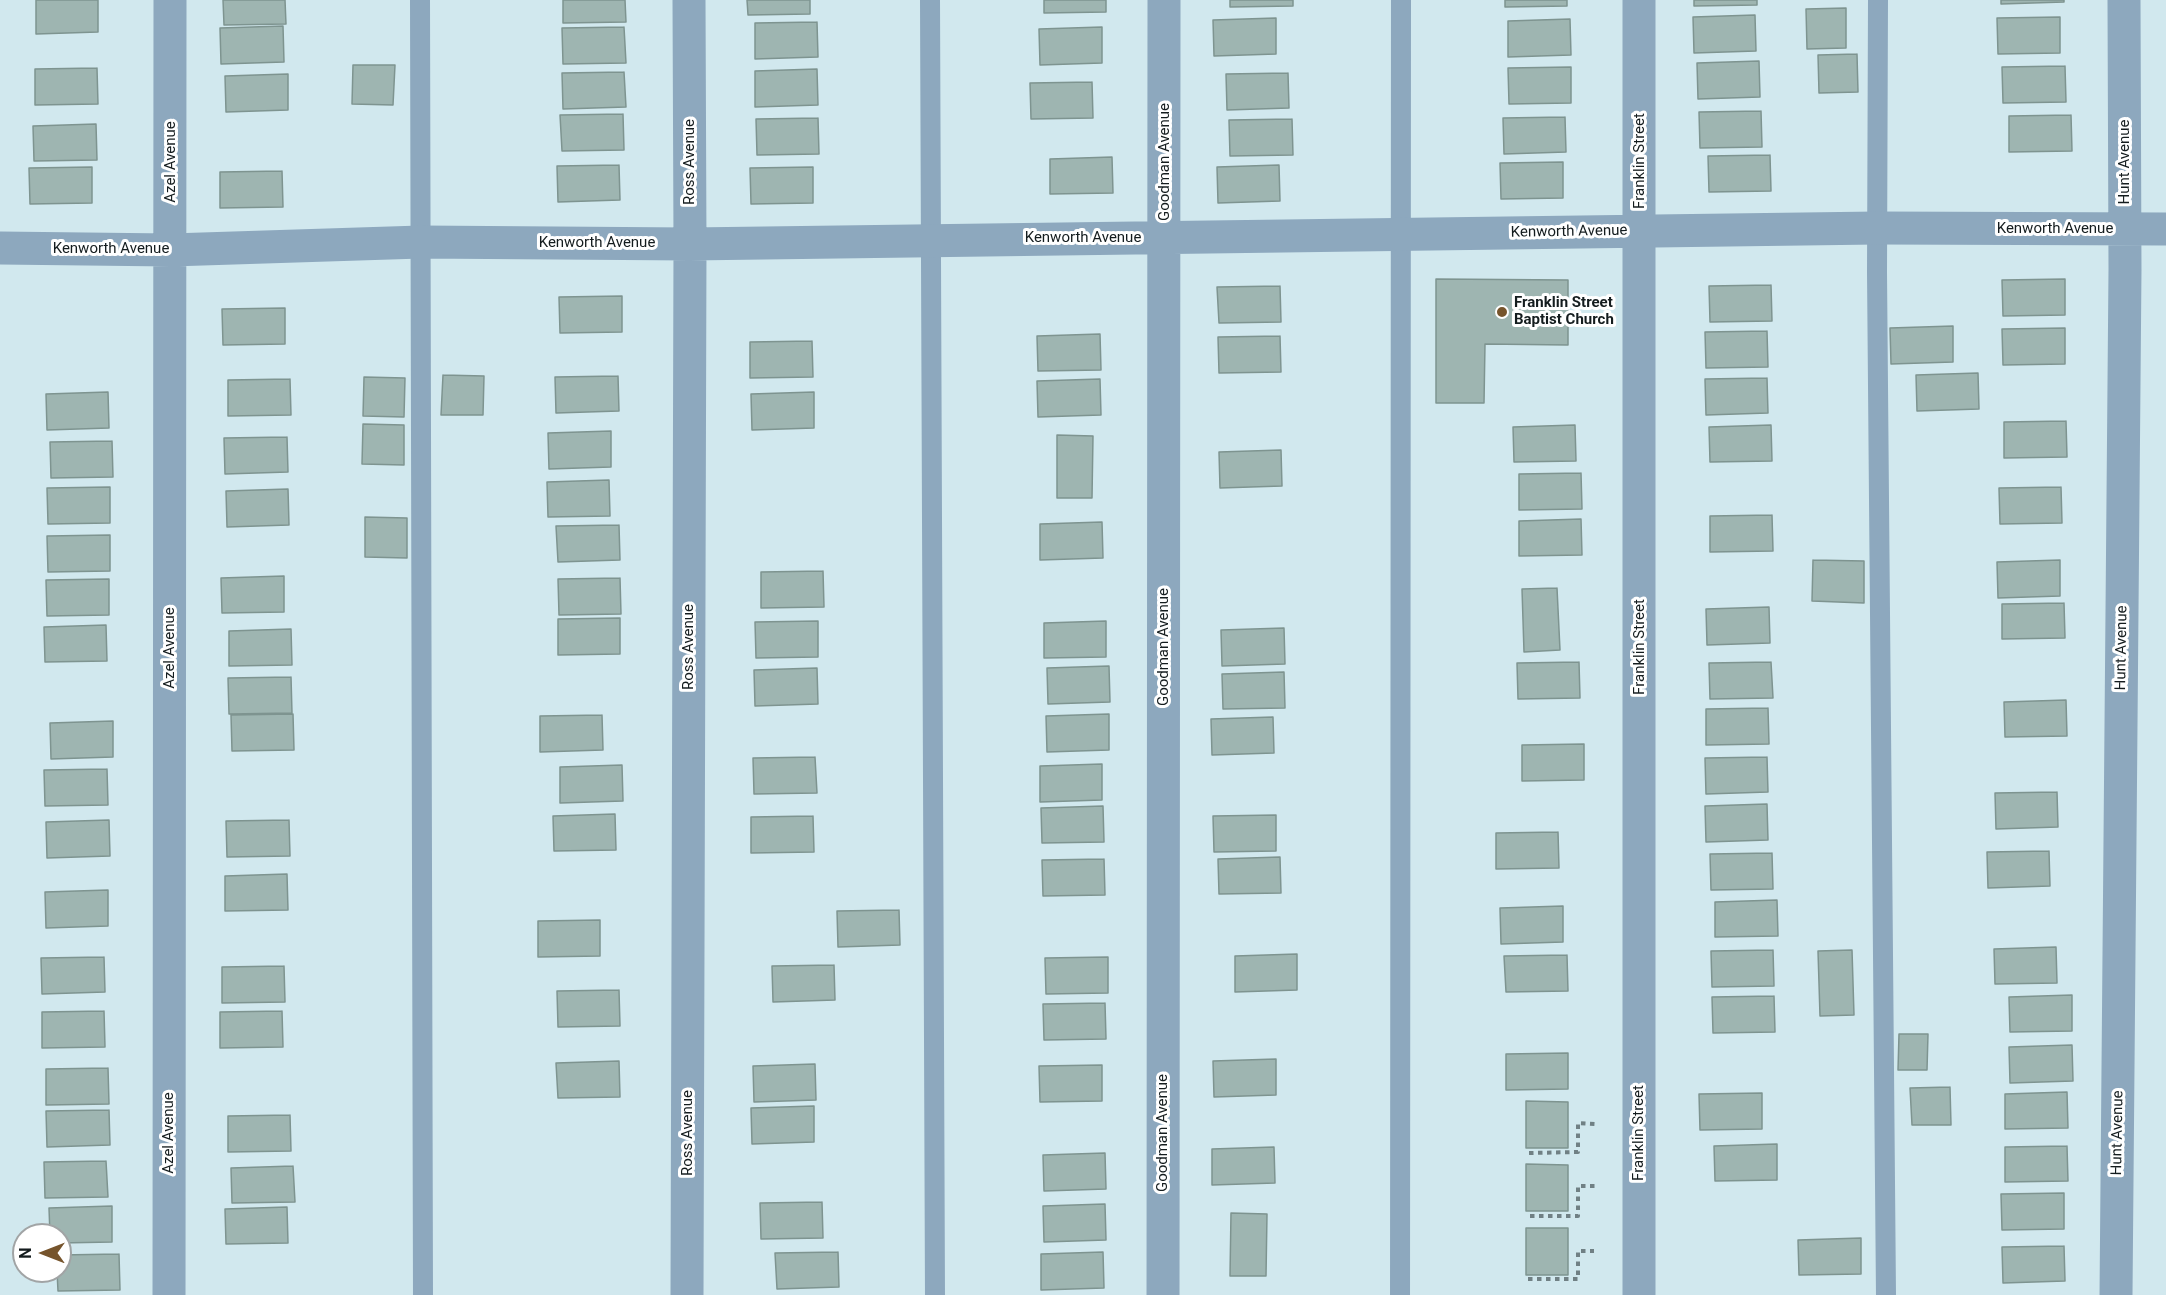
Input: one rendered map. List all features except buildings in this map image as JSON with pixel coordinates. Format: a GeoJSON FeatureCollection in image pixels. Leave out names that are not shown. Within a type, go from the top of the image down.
{"type":"FeatureCollection","features":[{"type":"Feature","properties":{"kind":"street","name":"Azel Avenue"},"geometry":{"type":"LineString","coordinates":[[169,1295],[170,0]]}},
{"type":"Feature","properties":{"kind":"street","name":"Ross Avenue"},"geometry":{"type":"LineString","coordinates":[[687,1295],[689,0]]}},
{"type":"Feature","properties":{"kind":"street","name":"Goodman Avenue"},"geometry":{"type":"LineString","coordinates":[[1163,1295],[1164,0]]}},
{"type":"Feature","properties":{"kind":"street","name":"Franklin Street"},"geometry":{"type":"LineString","coordinates":[[1639,0],[1639,1295]]}},
{"type":"Feature","properties":{"kind":"street","name":"Hunt Avenue"},"geometry":{"type":"LineString","coordinates":[[2116,1295],[2125,230],[2124,0]]}},
{"type":"Feature","properties":{"kind":"street","name":"Kenworth Avenue"},"geometry":{"type":"LineString","coordinates":[[0,249],[171,250],[421,242],[690,244],[1877,228],[2166,229]]}},
{"type":"Feature","properties":{"kind":"lane"},"geometry":{"type":"LineString","coordinates":[[420,0],[423,1295]]}},
{"type":"Feature","properties":{"kind":"lane"},"geometry":{"type":"LineString","coordinates":[[930,0],[935,1295]]}},
{"type":"Feature","properties":{"kind":"lane"},"geometry":{"type":"LineString","coordinates":[[1400,1295],[1401,0]]}},
{"type":"Feature","properties":{"kind":"lane"},"geometry":{"type":"LineString","coordinates":[[1878,0],[1877,228],[1886,1295]]}},
{"type":"Feature","properties":{"kind":"path"},"geometry":{"type":"LineString","coordinates":[[1529,1153],[1578,1152],[1578,1123],[1595,1124]]}},
{"type":"Feature","properties":{"kind":"path"},"geometry":{"type":"LineString","coordinates":[[1530,1216],[1578,1216],[1578,1186],[1595,1186]]}},
{"type":"Feature","properties":{"kind":"path"},"geometry":{"type":"LineString","coordinates":[[1528,1280],[1578,1279],[1578,1251],[1594,1251]]}},
{"type":"Feature","properties":{"kind":"place","name":"Franklin Street Baptist Church"},"geometry":{"type":"Point","coordinates":[1502,312]}}]}
